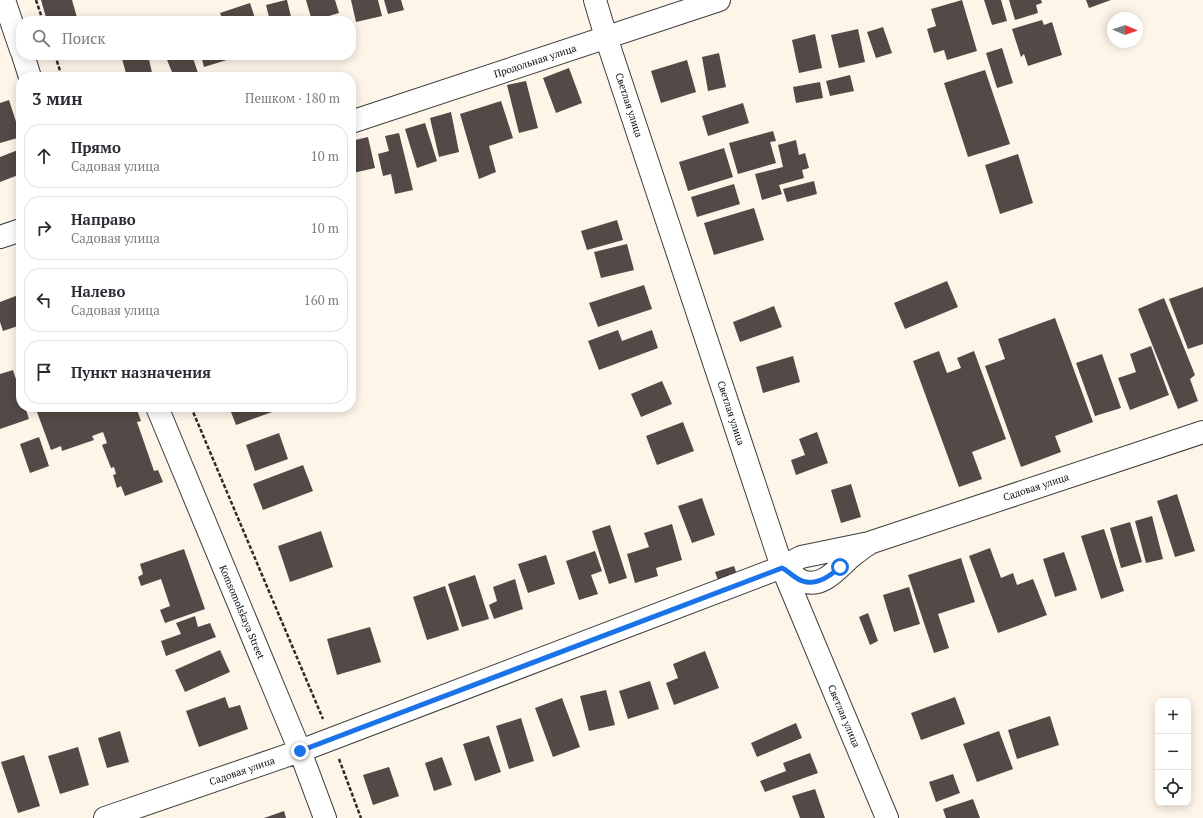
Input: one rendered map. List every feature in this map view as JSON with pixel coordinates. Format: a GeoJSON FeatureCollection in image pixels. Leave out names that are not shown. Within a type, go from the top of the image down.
{"type":"FeatureCollection","features":[{"type":"Feature","properties":{"kind":"street"},"geometry":{"type":"LineString","coordinates":[[4,0],[16,35]]}},
{"type":"Feature","properties":{"kind":"street","name":"Светлая улица"},"geometry":{"type":"LineString","coordinates":[[595,0],[606,38],[782,568],[887,818]]}},
{"type":"Feature","properties":{"kind":"street","name":"Продольная улица"},"geometry":{"type":"LineString","coordinates":[[356,120],[719,0]]}},
{"type":"Feature","properties":{"kind":"street"},"geometry":{"type":"LineString","coordinates":[[25,60],[28,72]]}},
{"type":"Feature","properties":{"kind":"street"},"geometry":{"type":"LineString","coordinates":[[0,237],[16,232]]}},
{"type":"Feature","properties":{"kind":"street","name":"Komsomolskaya Street"},"geometry":{"type":"LineString","coordinates":[[159,412],[300,751],[324,818]]}},
{"type":"Feature","properties":{"kind":"street","name":"Садовая улица"},"geometry":{"type":"LineString","coordinates":[[105,818],[300,751],[782,568],[803,581],[812,583],[819,582],[832,575],[852,556],[869,543],[1203,432]]}},
{"type":"Feature","properties":{"kind":"path"},"geometry":{"type":"LineString","coordinates":[[36,0],[41,16]]}},
{"type":"Feature","properties":{"kind":"path"},"geometry":{"type":"LineString","coordinates":[[57,60],[60,72]]}},
{"type":"Feature","properties":{"kind":"path"},"geometry":{"type":"LineString","coordinates":[[193,412],[331,739],[361,818]]}},
{"type":"Feature","properties":{"kind":"building"},"geometry":{"type":"Polygon","coordinates":[[[41,0],[72,0],[77,16],[46,16],[41,0]]]}},
{"type":"Feature","properties":{"kind":"building"},"geometry":{"type":"Polygon","coordinates":[[[287,0],[291,16],[269,16],[266,5],[287,0]]]}},
{"type":"Feature","properties":{"kind":"building"},"geometry":{"type":"Polygon","coordinates":[[[306,0],[335,0],[339,13],[329,16],[311,16],[306,0]]]}},
{"type":"Feature","properties":{"kind":"building"},"geometry":{"type":"Polygon","coordinates":[[[351,0],[378,0],[382,16],[356,22],[356,16],[355,16],[351,0]]]}},
{"type":"Feature","properties":{"kind":"building"},"geometry":{"type":"Polygon","coordinates":[[[384,0],[401,0],[404,10],[388,14],[384,0]]]}},
{"type":"Feature","properties":{"kind":"building"},"geometry":{"type":"Polygon","coordinates":[[[962,0],[977,51],[947,60],[944,50],[934,53],[927,29],[936,26],[931,9],[962,0]]]}},
{"type":"Feature","properties":{"kind":"building"},"geometry":{"type":"Polygon","coordinates":[[[984,0],[1001,0],[1007,21],[992,25],[984,0]]]}},
{"type":"Feature","properties":{"kind":"building"},"geometry":{"type":"Polygon","coordinates":[[[1009,0],[1041,0],[1042,3],[1036,5],[1038,13],[1015,20],[1009,0]]]}},
{"type":"Feature","properties":{"kind":"building"},"geometry":{"type":"Polygon","coordinates":[[[1086,0],[1111,0],[1089,8],[1086,0]]]}},
{"type":"Feature","properties":{"kind":"building"},"geometry":{"type":"Polygon","coordinates":[[[250,3],[254,16],[221,16],[220,13],[250,3]]]}},
{"type":"Feature","properties":{"kind":"building"},"geometry":{"type":"Polygon","coordinates":[[[1042,20],[1044,25],[1052,22],[1062,55],[1028,66],[1024,54],[1021,57],[1012,29],[1042,20]]]}},
{"type":"Feature","properties":{"kind":"building"},"geometry":{"type":"Polygon","coordinates":[[[883,27],[892,53],[876,58],[867,32],[883,27]]]}},
{"type":"Feature","properties":{"kind":"building"},"geometry":{"type":"Polygon","coordinates":[[[858,29],[865,62],[839,68],[831,35],[858,29]]]}},
{"type":"Feature","properties":{"kind":"building"},"geometry":{"type":"Polygon","coordinates":[[[815,34],[822,68],[799,73],[792,40],[815,34]]]}},
{"type":"Feature","properties":{"kind":"building"},"geometry":{"type":"Polygon","coordinates":[[[1002,48],[1013,83],[997,88],[986,53],[1002,48]]]}},
{"type":"Feature","properties":{"kind":"building"},"geometry":{"type":"Polygon","coordinates":[[[719,53],[726,87],[708,91],[702,57],[719,53]]]}},
{"type":"Feature","properties":{"kind":"building"},"geometry":{"type":"Polygon","coordinates":[[[122,60],[149,60],[152,72],[126,72],[122,60]]]}},
{"type":"Feature","properties":{"kind":"building"},"geometry":{"type":"Polygon","coordinates":[[[167,60],[194,60],[198,72],[172,72],[167,60]]]}},
{"type":"Feature","properties":{"kind":"building"},"geometry":{"type":"Polygon","coordinates":[[[202,60],[227,60],[204,67],[202,60]]]}},
{"type":"Feature","properties":{"kind":"building"},"geometry":{"type":"Polygon","coordinates":[[[687,60],[696,92],[661,103],[651,71],[687,60]]]}},
{"type":"Feature","properties":{"kind":"building"},"geometry":{"type":"Polygon","coordinates":[[[569,68],[582,103],[556,113],[543,78],[569,68]]]}},
{"type":"Feature","properties":{"kind":"building"},"geometry":{"type":"Polygon","coordinates":[[[985,70],[1010,144],[968,157],[944,83],[985,70]]]}},
{"type":"Feature","properties":{"kind":"building"},"geometry":{"type":"Polygon","coordinates":[[[850,75],[854,91],[830,96],[826,81],[850,75]]]}},
{"type":"Feature","properties":{"kind":"building"},"geometry":{"type":"Polygon","coordinates":[[[526,81],[538,128],[519,133],[507,85],[526,81]]]}},
{"type":"Feature","properties":{"kind":"building"},"geometry":{"type":"Polygon","coordinates":[[[820,82],[823,98],[796,103],[793,87],[820,82]]]}},
{"type":"Feature","properties":{"kind":"building"},"geometry":{"type":"Polygon","coordinates":[[[9,100],[16,122],[16,138],[0,143],[0,103],[9,100]]]}},
{"type":"Feature","properties":{"kind":"building"},"geometry":{"type":"Polygon","coordinates":[[[501,101],[513,138],[489,146],[496,172],[479,179],[460,114],[501,101]]]}},
{"type":"Feature","properties":{"kind":"building"},"geometry":{"type":"Polygon","coordinates":[[[743,103],[749,123],[708,136],[702,116],[743,103]]]}},
{"type":"Feature","properties":{"kind":"building"},"geometry":{"type":"Polygon","coordinates":[[[451,112],[459,152],[439,157],[430,118],[451,112]]]}},
{"type":"Feature","properties":{"kind":"building"},"geometry":{"type":"Polygon","coordinates":[[[425,123],[437,161],[417,168],[405,129],[425,123]]]}},
{"type":"Feature","properties":{"kind":"building"},"geometry":{"type":"Polygon","coordinates":[[[773,131],[776,141],[770,142],[776,163],[738,174],[729,143],[773,131]]]}},
{"type":"Feature","properties":{"kind":"building"},"geometry":{"type":"Polygon","coordinates":[[[399,133],[413,190],[395,194],[391,174],[383,176],[378,154],[389,151],[385,136],[399,133]]]}},
{"type":"Feature","properties":{"kind":"building"},"geometry":{"type":"Polygon","coordinates":[[[368,137],[375,168],[356,172],[356,140],[368,137]]]}},
{"type":"Feature","properties":{"kind":"building"},"geometry":{"type":"Polygon","coordinates":[[[796,140],[799,155],[805,153],[809,168],[802,170],[804,178],[779,185],[782,194],[762,200],[755,174],[783,167],[778,145],[796,140]]]}},
{"type":"Feature","properties":{"kind":"building"},"geometry":{"type":"Polygon","coordinates":[[[724,148],[733,177],[688,191],[679,162],[724,148]]]}},
{"type":"Feature","properties":{"kind":"building"},"geometry":{"type":"Polygon","coordinates":[[[16,151],[16,176],[0,182],[0,157],[16,151]]]}},
{"type":"Feature","properties":{"kind":"building"},"geometry":{"type":"Polygon","coordinates":[[[1018,154],[1033,203],[1000,214],[985,165],[1018,154]]]}},
{"type":"Feature","properties":{"kind":"building"},"geometry":{"type":"Polygon","coordinates":[[[814,181],[817,194],[787,202],[783,189],[814,181]]]}},
{"type":"Feature","properties":{"kind":"building"},"geometry":{"type":"Polygon","coordinates":[[[734,184],[740,204],[697,217],[691,197],[734,184]]]}},
{"type":"Feature","properties":{"kind":"building"},"geometry":{"type":"Polygon","coordinates":[[[754,208],[764,240],[714,255],[704,223],[754,208]]]}},
{"type":"Feature","properties":{"kind":"building"},"geometry":{"type":"Polygon","coordinates":[[[617,220],[623,240],[587,250],[581,231],[617,220]]]}},
{"type":"Feature","properties":{"kind":"building"},"geometry":{"type":"Polygon","coordinates":[[[627,244],[634,270],[601,278],[594,252],[627,244]]]}},
{"type":"Feature","properties":{"kind":"building"},"geometry":{"type":"Polygon","coordinates":[[[947,281],[958,307],[905,329],[894,303],[947,281]]]}},
{"type":"Feature","properties":{"kind":"building"},"geometry":{"type":"Polygon","coordinates":[[[644,285],[652,309],[598,327],[589,303],[644,285]]]}},
{"type":"Feature","properties":{"kind":"building"},"geometry":{"type":"Polygon","coordinates":[[[1203,287],[1203,344],[1188,349],[1169,299],[1203,287]]]}},
{"type":"Feature","properties":{"kind":"building"},"geometry":{"type":"Polygon","coordinates":[[[16,296],[16,327],[3,331],[0,322],[0,302],[16,296]]]}},
{"type":"Feature","properties":{"kind":"building"},"geometry":{"type":"Polygon","coordinates":[[[1164,298],[1195,375],[1190,379],[1198,401],[1178,409],[1138,309],[1164,298]]]}},
{"type":"Feature","properties":{"kind":"building"},"geometry":{"type":"Polygon","coordinates":[[[774,306],[782,327],[740,342],[733,322],[774,306]]]}},
{"type":"Feature","properties":{"kind":"building"},"geometry":{"type":"Polygon","coordinates":[[[1055,318],[1093,422],[1055,436],[1061,452],[1021,467],[985,366],[1005,359],[998,339],[1055,318]]]}},
{"type":"Feature","properties":{"kind":"building"},"geometry":{"type":"Polygon","coordinates":[[[618,330],[622,341],[652,330],[658,348],[599,370],[588,341],[618,330]]]}},
{"type":"Feature","properties":{"kind":"building"},"geometry":{"type":"Polygon","coordinates":[[[1151,346],[1169,395],[1130,410],[1118,378],[1136,372],[1130,354],[1151,346]]]}},
{"type":"Feature","properties":{"kind":"building"},"geometry":{"type":"Polygon","coordinates":[[[939,351],[947,373],[961,368],[957,358],[974,351],[1006,439],[972,452],[982,479],[959,487],[913,361],[939,351]]]}},
{"type":"Feature","properties":{"kind":"building"},"geometry":{"type":"Polygon","coordinates":[[[1102,354],[1121,408],[1095,416],[1076,363],[1102,354]]]}},
{"type":"Feature","properties":{"kind":"building"},"geometry":{"type":"Polygon","coordinates":[[[793,356],[800,382],[763,393],[756,367],[793,356]]]}},
{"type":"Feature","properties":{"kind":"building"},"geometry":{"type":"Polygon","coordinates":[[[13,370],[16,379],[16,412],[27,412],[29,419],[0,429],[0,374],[13,370]]]}},
{"type":"Feature","properties":{"kind":"building"},"geometry":{"type":"Polygon","coordinates":[[[662,381],[672,404],[641,417],[631,394],[662,381]]]}},
{"type":"Feature","properties":{"kind":"building"},"geometry":{"type":"Polygon","coordinates":[[[37,412],[138,412],[141,421],[137,422],[154,471],[158,470],[163,482],[125,496],[121,486],[117,488],[113,475],[116,474],[114,467],[111,468],[102,445],[107,443],[103,432],[92,436],[94,440],[62,451],[61,446],[51,450],[37,412]]]}},
{"type":"Feature","properties":{"kind":"building"},"geometry":{"type":"Polygon","coordinates":[[[231,412],[272,412],[236,425],[231,412]]]}},
{"type":"Feature","properties":{"kind":"building"},"geometry":{"type":"Polygon","coordinates":[[[683,422],[694,451],[657,465],[646,436],[683,422]]]}},
{"type":"Feature","properties":{"kind":"building"},"geometry":{"type":"Polygon","coordinates":[[[817,432],[828,463],[796,475],[791,460],[805,455],[799,439],[817,432]]]}},
{"type":"Feature","properties":{"kind":"building"},"geometry":{"type":"Polygon","coordinates":[[[279,433],[288,459],[255,471],[246,445],[279,433]]]}},
{"type":"Feature","properties":{"kind":"building"},"geometry":{"type":"Polygon","coordinates":[[[39,437],[49,466],[30,473],[20,444],[39,437]]]}},
{"type":"Feature","properties":{"kind":"building"},"geometry":{"type":"Polygon","coordinates":[[[303,465],[313,491],[263,510],[253,484],[303,465]]]}},
{"type":"Feature","properties":{"kind":"building"},"geometry":{"type":"Polygon","coordinates":[[[851,484],[861,517],[841,523],[831,490],[851,484]]]}},
{"type":"Feature","properties":{"kind":"building"},"geometry":{"type":"Polygon","coordinates":[[[1177,494],[1195,551],[1175,557],[1157,501],[1177,494]]]}},
{"type":"Feature","properties":{"kind":"building"},"geometry":{"type":"Polygon","coordinates":[[[702,498],[715,535],[692,543],[678,506],[702,498]]]}},
{"type":"Feature","properties":{"kind":"building"},"geometry":{"type":"Polygon","coordinates":[[[1152,516],[1163,559],[1146,563],[1135,521],[1152,516]]]}},
{"type":"Feature","properties":{"kind":"building"},"geometry":{"type":"Polygon","coordinates":[[[1130,522],[1142,562],[1121,568],[1110,528],[1130,522]]]}},
{"type":"Feature","properties":{"kind":"building"},"geometry":{"type":"Polygon","coordinates":[[[672,524],[682,560],[656,568],[658,576],[635,583],[627,554],[649,547],[644,533],[672,524]]]}},
{"type":"Feature","properties":{"kind":"building"},"geometry":{"type":"Polygon","coordinates":[[[610,525],[627,578],[609,584],[592,531],[610,525]]]}},
{"type":"Feature","properties":{"kind":"building"},"geometry":{"type":"Polygon","coordinates":[[[1104,529],[1124,591],[1101,599],[1081,536],[1104,529]]]}},
{"type":"Feature","properties":{"kind":"building"},"geometry":{"type":"Polygon","coordinates":[[[321,531],[333,567],[290,582],[278,546],[321,531]]]}},
{"type":"Feature","properties":{"kind":"building"},"geometry":{"type":"Polygon","coordinates":[[[990,548],[1001,578],[1013,573],[1017,585],[1033,579],[1047,615],[998,633],[969,556],[990,548]]]}},
{"type":"Feature","properties":{"kind":"building"},"geometry":{"type":"Polygon","coordinates":[[[184,549],[205,609],[165,623],[160,610],[170,606],[161,579],[141,586],[138,577],[143,574],[140,564],[184,549]]]}},
{"type":"Feature","properties":{"kind":"building"},"geometry":{"type":"Polygon","coordinates":[[[595,551],[602,571],[591,575],[598,594],[579,600],[566,561],[595,551]]]}},
{"type":"Feature","properties":{"kind":"building"},"geometry":{"type":"Polygon","coordinates":[[[1064,552],[1077,590],[1055,597],[1043,559],[1064,552]]]}},
{"type":"Feature","properties":{"kind":"building"},"geometry":{"type":"Polygon","coordinates":[[[546,555],[555,584],[528,593],[518,564],[546,555]]]}},
{"type":"Feature","properties":{"kind":"building"},"geometry":{"type":"Polygon","coordinates":[[[961,558],[975,602],[938,614],[949,648],[934,653],[908,575],[961,558]]]}},
{"type":"Feature","properties":{"kind":"building"},"geometry":{"type":"Polygon","coordinates":[[[734,566],[739,580],[720,586],[715,572],[734,566]]]}},
{"type":"Feature","properties":{"kind":"building"},"geometry":{"type":"Polygon","coordinates":[[[475,575],[489,619],[462,627],[448,584],[475,575]]]}},
{"type":"Feature","properties":{"kind":"building"},"geometry":{"type":"Polygon","coordinates":[[[515,579],[523,609],[494,619],[489,605],[497,601],[493,587],[515,579]]]}},
{"type":"Feature","properties":{"kind":"building"},"geometry":{"type":"Polygon","coordinates":[[[445,586],[459,630],[427,640],[413,597],[445,586]]]}},
{"type":"Feature","properties":{"kind":"building"},"geometry":{"type":"Polygon","coordinates":[[[909,587],[920,624],[894,632],[883,595],[909,587]]]}},
{"type":"Feature","properties":{"kind":"building"},"geometry":{"type":"Polygon","coordinates":[[[868,613],[878,641],[870,645],[859,617],[868,613]]]}},
{"type":"Feature","properties":{"kind":"building"},"geometry":{"type":"Polygon","coordinates":[[[195,616],[198,627],[210,623],[216,637],[166,656],[161,641],[181,634],[176,623],[195,616]]]}},
{"type":"Feature","properties":{"kind":"building"},"geometry":{"type":"Polygon","coordinates":[[[370,627],[381,662],[337,675],[327,639],[370,627]]]}},
{"type":"Feature","properties":{"kind":"building"},"geometry":{"type":"Polygon","coordinates":[[[220,650],[230,672],[185,692],[175,670],[220,650]]]}},
{"type":"Feature","properties":{"kind":"building"},"geometry":{"type":"Polygon","coordinates":[[[705,651],[719,688],[674,705],[666,683],[678,678],[673,664],[705,651]]]}},
{"type":"Feature","properties":{"kind":"building"},"geometry":{"type":"Polygon","coordinates":[[[650,681],[659,709],[628,719],[619,691],[650,681]]]}},
{"type":"Feature","properties":{"kind":"building"},"geometry":{"type":"Polygon","coordinates":[[[606,690],[615,725],[589,731],[580,696],[606,690]]]}},
{"type":"Feature","properties":{"kind":"building"},"geometry":{"type":"Polygon","coordinates":[[[225,697],[229,708],[240,705],[248,729],[199,747],[186,711],[225,697]]]}},
{"type":"Feature","properties":{"kind":"building"},"geometry":{"type":"Polygon","coordinates":[[[955,697],[965,724],[921,740],[911,713],[955,697]]]}},
{"type":"Feature","properties":{"kind":"building"},"geometry":{"type":"Polygon","coordinates":[[[562,698],[580,747],[553,757],[535,708],[562,698]]]}},
{"type":"Feature","properties":{"kind":"building"},"geometry":{"type":"Polygon","coordinates":[[[1050,716],[1059,745],[1017,759],[1008,730],[1050,716]]]}},
{"type":"Feature","properties":{"kind":"building"},"geometry":{"type":"Polygon","coordinates":[[[521,718],[534,761],[509,769],[496,726],[521,718]]]}},
{"type":"Feature","properties":{"kind":"building"},"geometry":{"type":"Polygon","coordinates":[[[796,723],[802,738],[757,757],[751,743],[796,723]]]}},
{"type":"Feature","properties":{"kind":"building"},"geometry":{"type":"Polygon","coordinates":[[[120,731],[129,762],[107,768],[98,738],[120,731]]]}},
{"type":"Feature","properties":{"kind":"building"},"geometry":{"type":"Polygon","coordinates":[[[999,731],[1013,769],[977,782],[963,744],[999,731]]]}},
{"type":"Feature","properties":{"kind":"building"},"geometry":{"type":"Polygon","coordinates":[[[489,736],[501,772],[475,781],[463,744],[489,736]]]}},
{"type":"Feature","properties":{"kind":"building"},"geometry":{"type":"Polygon","coordinates":[[[78,747],[89,785],[60,794],[48,756],[78,747]]]}},
{"type":"Feature","properties":{"kind":"building"},"geometry":{"type":"Polygon","coordinates":[[[810,753],[818,773],[765,792],[760,781],[786,771],[783,763],[810,753]]]}},
{"type":"Feature","properties":{"kind":"building"},"geometry":{"type":"Polygon","coordinates":[[[24,755],[40,806],[18,813],[1,762],[24,755]]]}},
{"type":"Feature","properties":{"kind":"building"},"geometry":{"type":"Polygon","coordinates":[[[442,757],[452,785],[434,791],[425,763],[442,757]]]}},
{"type":"Feature","properties":{"kind":"building"},"geometry":{"type":"Polygon","coordinates":[[[389,767],[399,796],[373,805],[363,775],[389,767]]]}},
{"type":"Feature","properties":{"kind":"building"},"geometry":{"type":"Polygon","coordinates":[[[953,774],[960,793],[936,802],[929,782],[953,774]]]}},
{"type":"Feature","properties":{"kind":"building"},"geometry":{"type":"Polygon","coordinates":[[[815,789],[825,818],[800,818],[792,796],[815,789]]]}},
{"type":"Feature","properties":{"kind":"building"},"geometry":{"type":"Polygon","coordinates":[[[973,799],[980,818],[946,818],[943,809],[973,799]]]}},
{"type":"Feature","properties":{"kind":"building"},"geometry":{"type":"Polygon","coordinates":[[[284,811],[286,818],[264,818],[284,811]]]}},
{"type":"Feature","properties":{"kind":"route"},"geometry":{"type":"LineString","coordinates":[[300,751],[782,568],[803,581],[812,583],[824,580],[840,567]]}}]}
